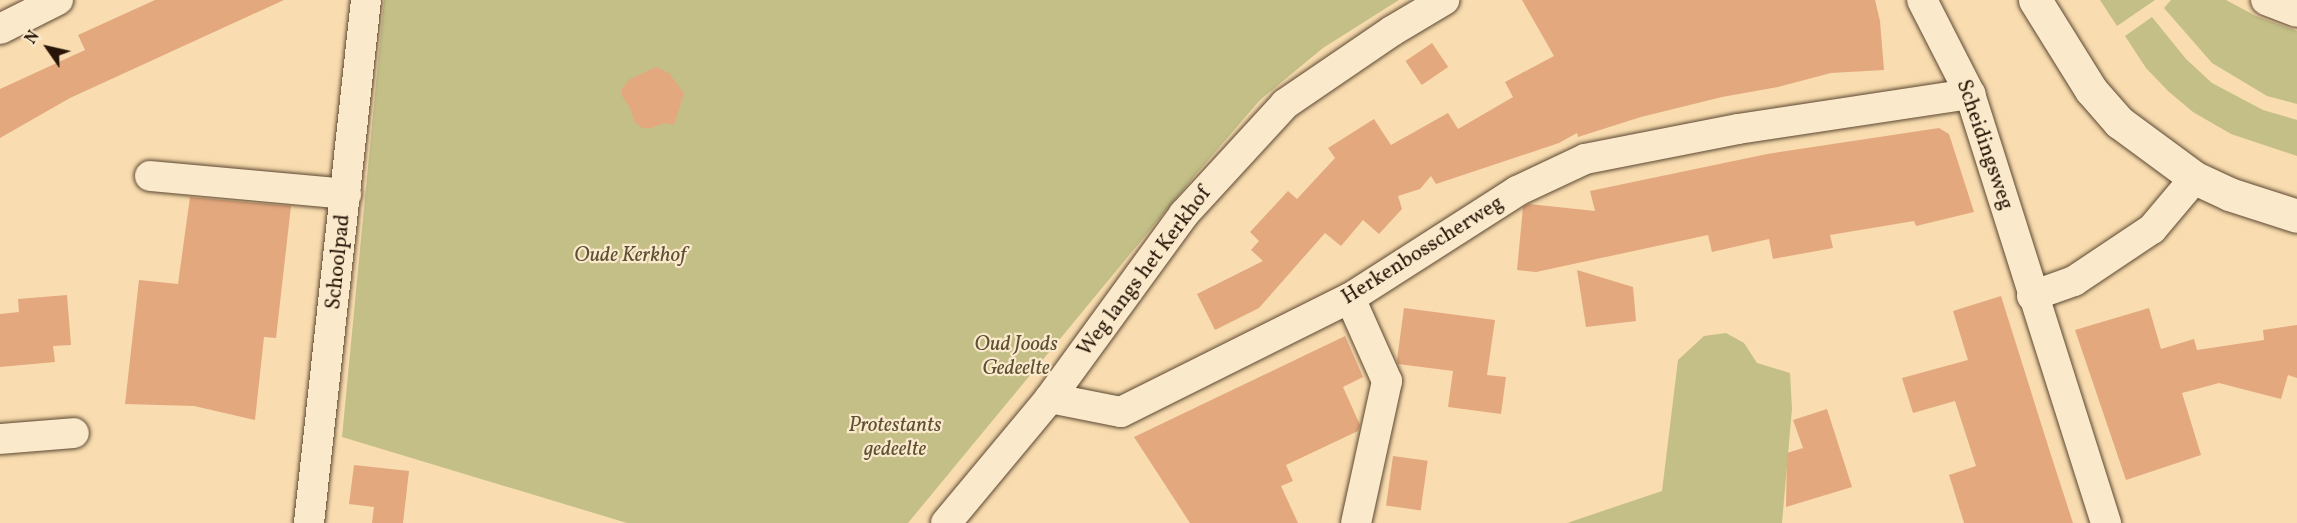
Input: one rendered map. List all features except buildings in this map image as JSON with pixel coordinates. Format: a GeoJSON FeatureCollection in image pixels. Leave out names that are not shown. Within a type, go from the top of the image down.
{"type":"FeatureCollection","features":[{"type":"Feature","properties":{"kind":"main road"},"geometry":{"type":"LineString","coordinates":[[2035,0],[2071,59],[2104,106],[2119,122],[2195,178],[2229,194],[2297,216]]}},
{"type":"Feature","properties":{"kind":"street"},"geometry":{"type":"LineString","coordinates":[[0,29],[58,0]]}},
{"type":"Feature","properties":{"kind":"street","name":"Schoolpad"},"geometry":{"type":"LineString","coordinates":[[309,523],[366,0]]}},
{"type":"Feature","properties":{"kind":"street","name":"Weg langs het Kerkhof"},"geometry":{"type":"LineString","coordinates":[[1050,398],[1184,214],[1285,104],[1392,31],[1444,0]]}},
{"type":"Feature","properties":{"kind":"street","name":"Scheidingsweg"},"geometry":{"type":"LineString","coordinates":[[1922,0],[1970,94],[2032,296],[2106,523]]}},
{"type":"Feature","properties":{"kind":"street"},"geometry":{"type":"LineString","coordinates":[[2266,0],[2297,12]]}},
{"type":"Feature","properties":{"kind":"street","name":"Herkenbosscherweg"},"geometry":{"type":"LineString","coordinates":[[1050,398],[1121,412],[1350,298],[1517,191],[1585,159],[1738,129],[1970,94]]}},
{"type":"Feature","properties":{"kind":"street"},"geometry":{"type":"LineString","coordinates":[[150,176],[346,194]]}},
{"type":"Feature","properties":{"kind":"street"},"geometry":{"type":"LineString","coordinates":[[2032,296],[2074,281],[2152,229],[2195,178]]}},
{"type":"Feature","properties":{"kind":"street"},"geometry":{"type":"LineString","coordinates":[[1350,298],[1387,381],[1356,523]]}},
{"type":"Feature","properties":{"kind":"street"},"geometry":{"type":"LineString","coordinates":[[945,523],[1050,398]]}},
{"type":"Feature","properties":{"kind":"street"},"geometry":{"type":"LineString","coordinates":[[0,439],[74,433]]}},
{"type":"Feature","properties":{"kind":"green space","name":"Oude Kerkhof"},"geometry":{"type":"Polygon","coordinates":[[[384,0],[1399,0],[1323,48],[1260,100],[908,523],[627,523],[342,437],[384,0]]]}},
{"type":"Feature","properties":{"kind":"green space"},"geometry":{"type":"Polygon","coordinates":[[[2100,0],[2155,0],[2117,26],[2100,0]]]}},
{"type":"Feature","properties":{"kind":"green space"},"geometry":{"type":"Polygon","coordinates":[[[2171,0],[2226,0],[2256,16],[2297,31],[2297,104],[2267,96],[2212,63],[2164,8],[2171,0]]]}},
{"type":"Feature","properties":{"kind":"green space"},"geometry":{"type":"Polygon","coordinates":[[[2152,17],[2186,59],[2212,83],[2263,110],[2297,120],[2297,156],[2231,134],[2193,112],[2168,91],[2146,68],[2125,36],[2152,17]]]}},
{"type":"Feature","properties":{"kind":"green space"},"geometry":{"type":"Polygon","coordinates":[[[1726,333],[1744,343],[1757,363],[1790,373],[1792,409],[1782,523],[1567,523],[1662,491],[1678,360],[1704,336],[1726,333]]]}},
{"type":"Feature","properties":{"kind":"park label","name":"Oud Joods Gedeelte"},"geometry":{"type":"Point","coordinates":[1016,357]}},
{"type":"Feature","properties":{"kind":"park label","name":"Protestants gedeelte"},"geometry":{"type":"Point","coordinates":[895,438]}}]}
